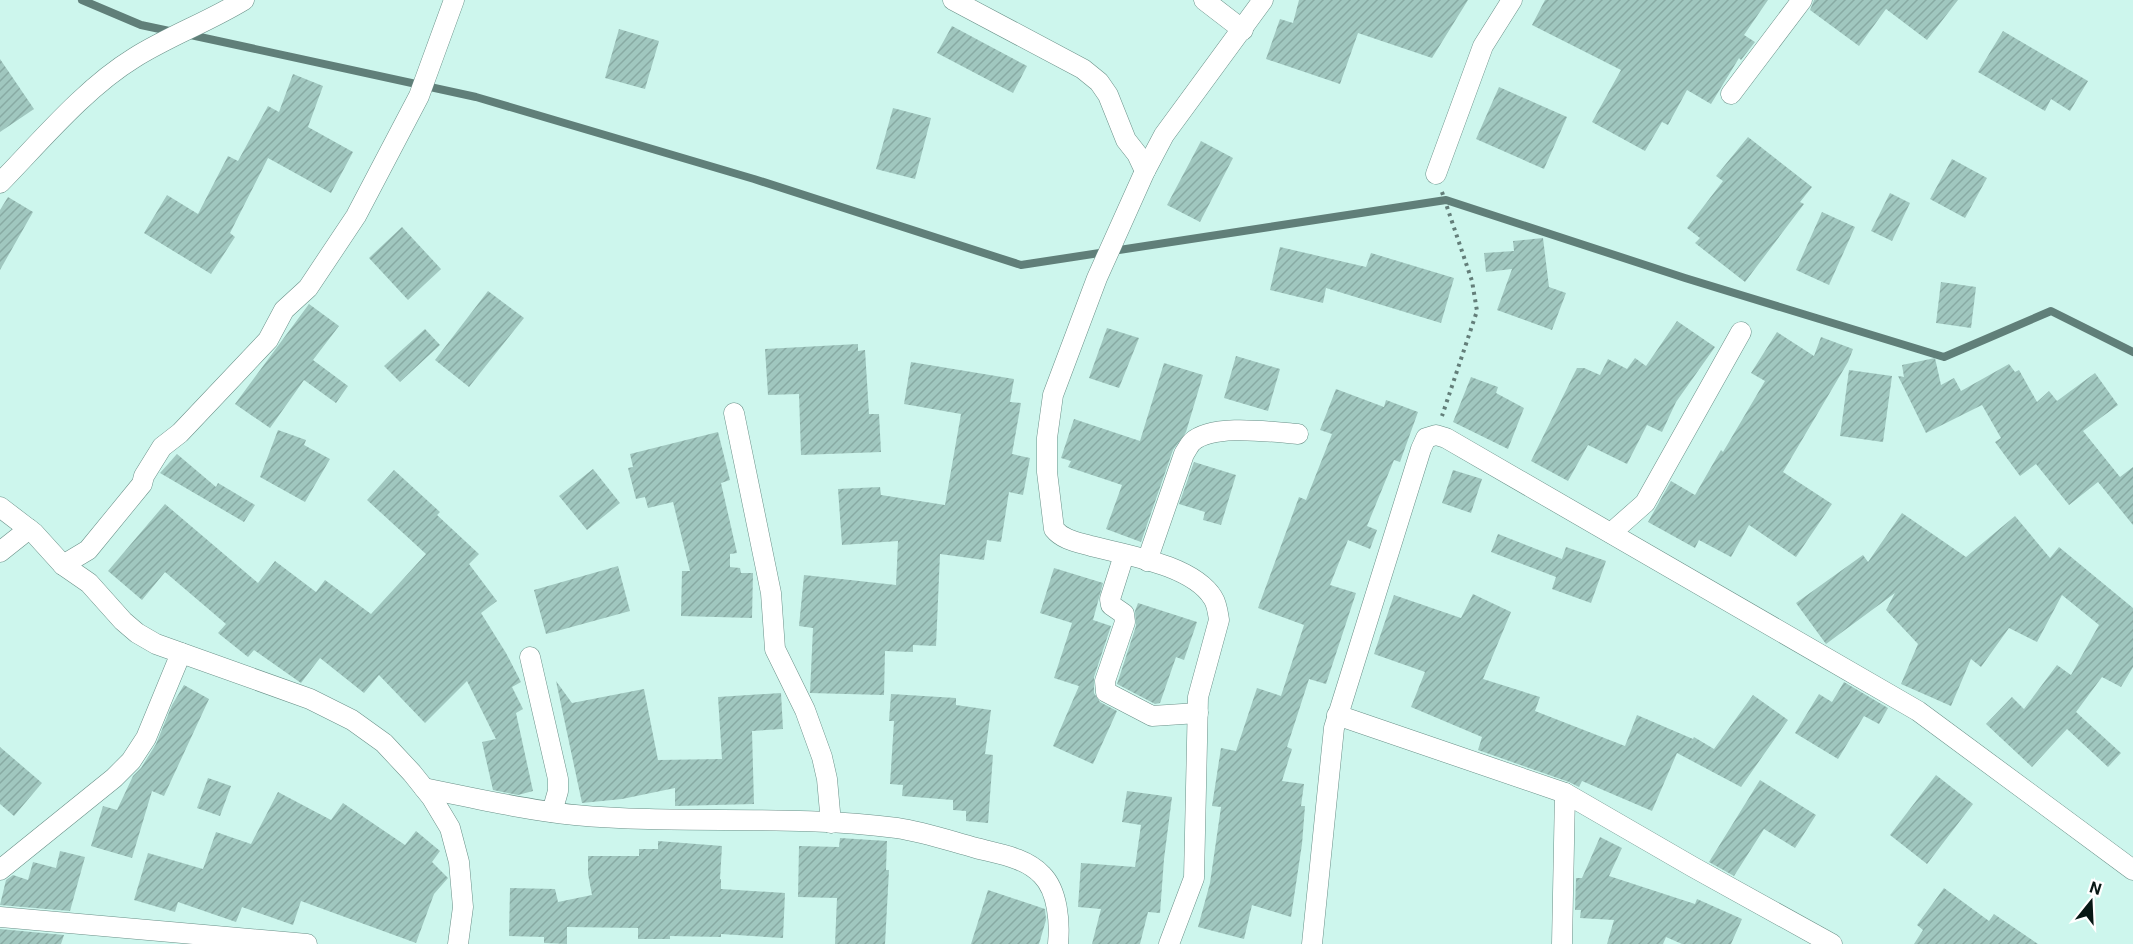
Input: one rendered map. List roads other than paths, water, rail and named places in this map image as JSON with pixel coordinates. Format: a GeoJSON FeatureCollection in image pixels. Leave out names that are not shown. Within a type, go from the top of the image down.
{"type":"FeatureCollection","features":[{"type":"Feature","properties":{"kind":"street"},"geometry":{"type":"LineString","coordinates":[[0,183],[108,77],[134,58],[244,0]]}},
{"type":"Feature","properties":{"kind":"street"},"geometry":{"type":"LineString","coordinates":[[63,564],[88,550],[142,484],[144,476],[162,447],[180,433],[268,340],[284,310],[308,288],[356,216],[419,96],[454,0]]}},
{"type":"Feature","properties":{"kind":"street"},"geometry":{"type":"LineString","coordinates":[[953,0],[1083,69],[1099,82],[1113,104],[1126,140],[1137,154],[1145,171]]}},
{"type":"Feature","properties":{"kind":"street"},"geometry":{"type":"LineString","coordinates":[[1204,0],[1243,30]]}},
{"type":"Feature","properties":{"kind":"street"},"geometry":{"type":"LineString","coordinates":[[1169,944],[1196,871],[1198,697],[1219,620],[1214,599],[1191,576],[1174,568],[1074,542],[1059,534],[1054,528],[1047,472],[1047,438],[1053,395],[1097,278],[1145,171],[1164,135],[1263,0]]}},
{"type":"Feature","properties":{"kind":"street"},"geometry":{"type":"LineString","coordinates":[[1439,182],[1483,46],[1512,0]]}},
{"type":"Feature","properties":{"kind":"street"},"geometry":{"type":"LineString","coordinates":[[1731,94],[1802,0]]}},
{"type":"Feature","properties":{"kind":"street"},"geometry":{"type":"LineString","coordinates":[[1611,533],[1645,502],[1742,332]]}},
{"type":"Feature","properties":{"kind":"street"},"geometry":{"type":"LineString","coordinates":[[734,413],[771,593],[776,649],[805,710],[822,757],[831,823]]}},
{"type":"Feature","properties":{"kind":"street"},"geometry":{"type":"LineString","coordinates":[[1147,561],[1184,454],[1192,442],[1217,432],[1236,430],[1298,434]]}},
{"type":"Feature","properties":{"kind":"street"},"geometry":{"type":"LineString","coordinates":[[1312,944],[1330,751],[1337,715],[1421,449],[1426,438],[1436,435],[1446,438],[1918,711],[2133,870]]}},
{"type":"Feature","properties":{"kind":"street"},"geometry":{"type":"LineString","coordinates":[[0,507],[29,529],[63,564],[89,583],[110,608],[137,633],[156,644],[289,691],[352,720],[384,743],[424,788],[450,828],[459,862],[463,908],[458,944]]}},
{"type":"Feature","properties":{"kind":"street"},"geometry":{"type":"LineString","coordinates":[[0,552],[29,529]]}},
{"type":"Feature","properties":{"kind":"street"},"geometry":{"type":"LineString","coordinates":[[1124,555],[1110,599],[1112,605],[1125,614],[1125,622],[1105,681],[1106,692],[1152,716],[1198,713]]}},
{"type":"Feature","properties":{"kind":"street"},"geometry":{"type":"LineString","coordinates":[[0,870],[114,778],[131,761],[146,738],[182,653]]}},
{"type":"Feature","properties":{"kind":"street"},"geometry":{"type":"LineString","coordinates":[[530,657],[558,779],[558,791],[552,812]]}},
{"type":"Feature","properties":{"kind":"street"},"geometry":{"type":"LineString","coordinates":[[1337,715],[1565,793],[1833,944]]}},
{"type":"Feature","properties":{"kind":"street"},"geometry":{"type":"LineString","coordinates":[[424,788],[552,812],[614,818],[831,823],[899,829],[1018,859],[1028,864],[1043,875],[1050,887],[1058,920],[1058,944]]}},
{"type":"Feature","properties":{"kind":"street"},"geometry":{"type":"LineString","coordinates":[[1562,944],[1565,793]]}},
{"type":"Feature","properties":{"kind":"street"},"geometry":{"type":"LineString","coordinates":[[0,917],[307,944]]}},
{"type":"Feature","properties":{"kind":"waterway"},"geometry":{"type":"LineString","coordinates":[[82,0],[141,25],[174,32]]}},
{"type":"Feature","properties":{"kind":"waterway"},"geometry":{"type":"LineString","coordinates":[[186,34],[476,97],[754,179],[1021,265],[1446,200],[1685,278],[1944,357],[2051,311],[2133,352]]}}]}
